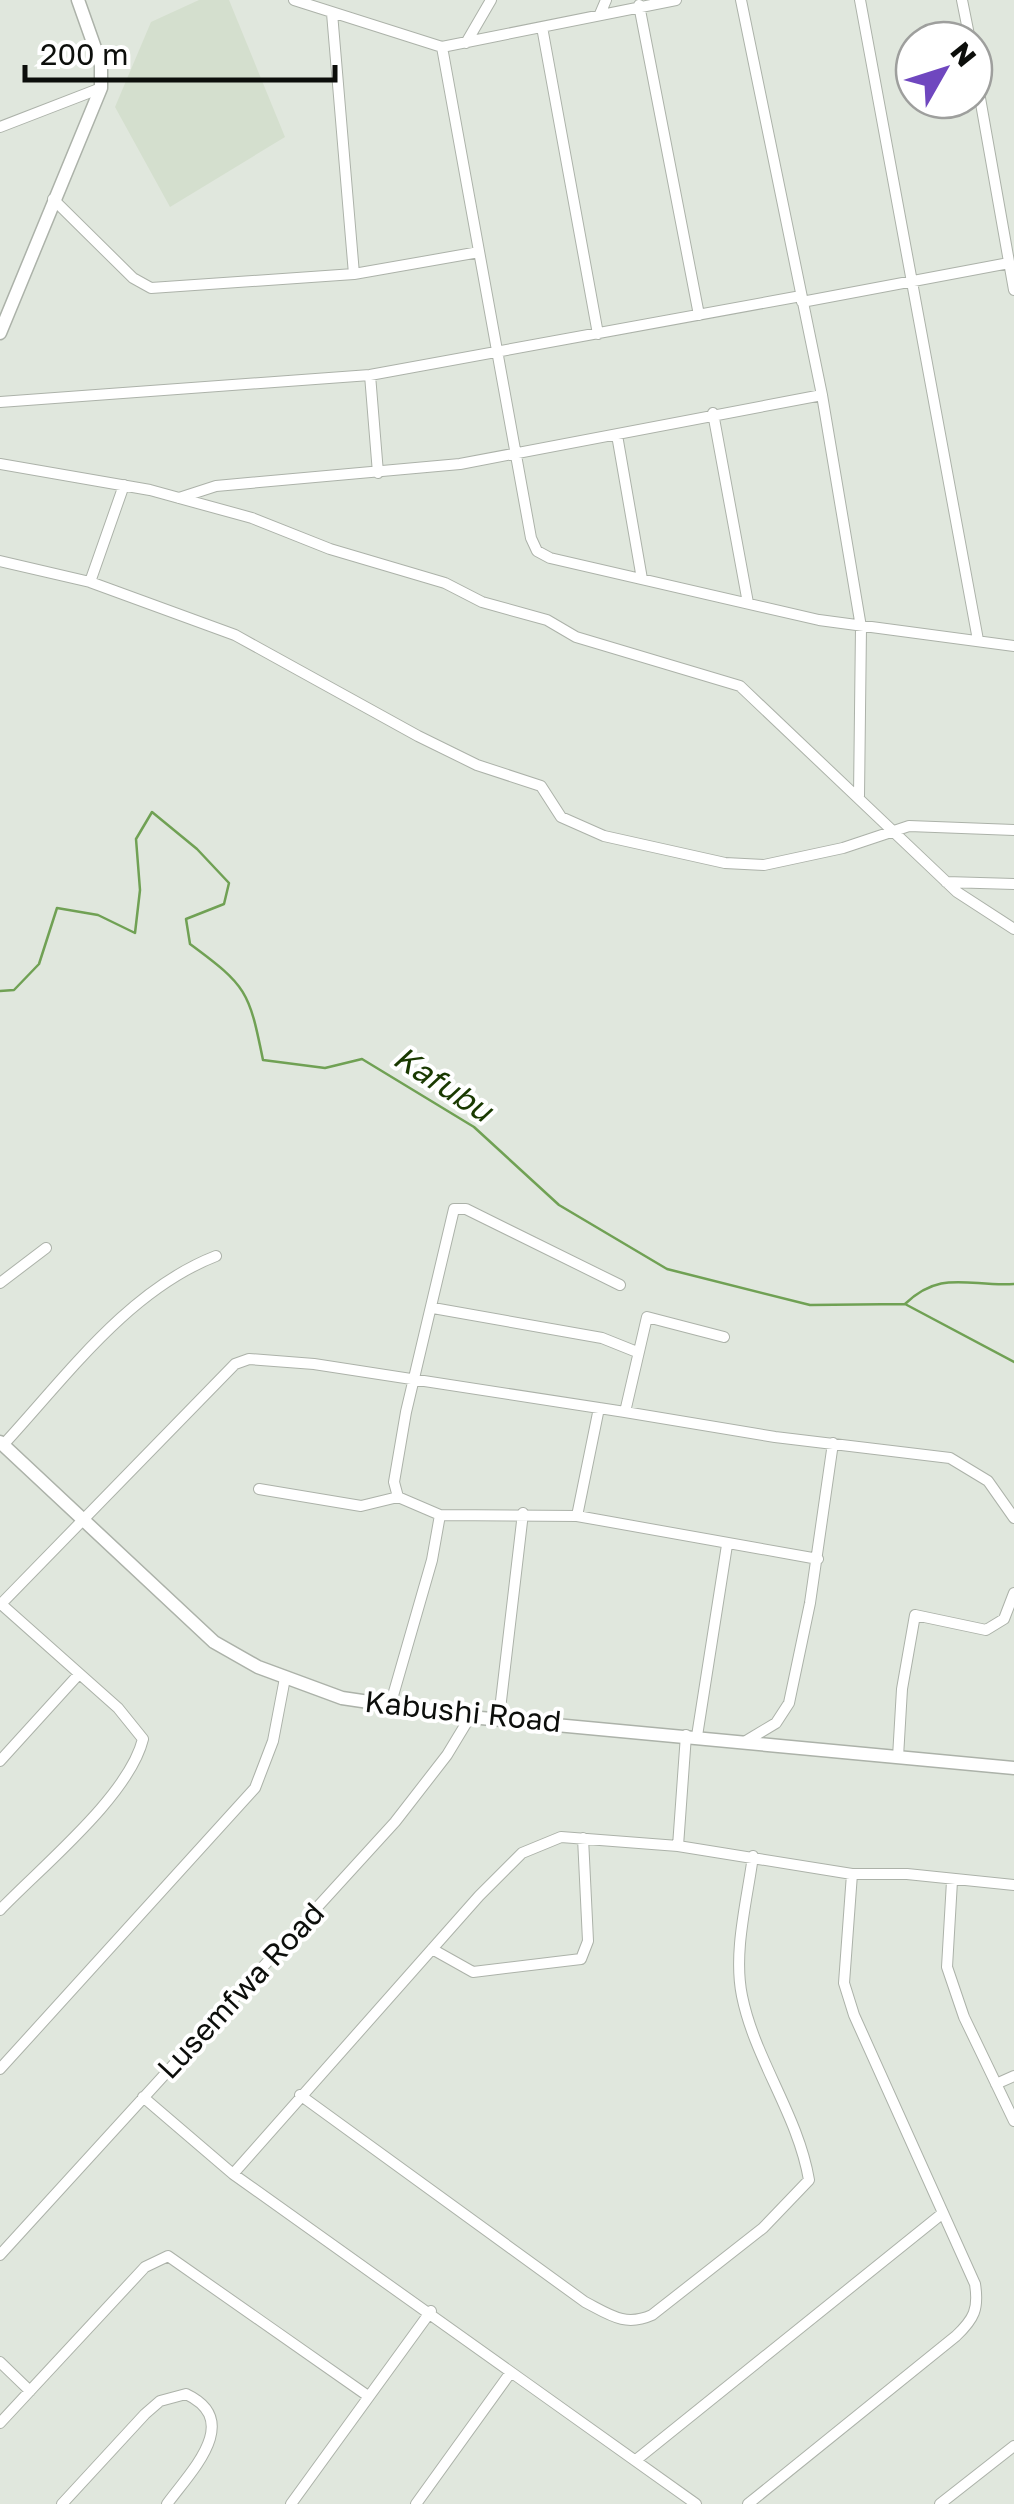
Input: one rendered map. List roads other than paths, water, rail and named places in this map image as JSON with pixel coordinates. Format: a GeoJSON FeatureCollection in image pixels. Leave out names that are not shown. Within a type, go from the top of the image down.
{"type":"FeatureCollection","features":[{"type":"Feature","properties":{"kind":"main road"},"geometry":{"type":"LineString","coordinates":[[0,333],[102,88],[101,65],[78,0]]}},
{"type":"Feature","properties":{"kind":"main road","name":"Kabushi Road"},"geometry":{"type":"LineString","coordinates":[[1,1443],[214,1642],[285,1678],[342,1698],[470,1716],[1014,1768]]}},
{"type":"Feature","properties":{"kind":"street"},"geometry":{"type":"LineString","coordinates":[[294,0],[442,47],[676,0]]}},
{"type":"Feature","properties":{"kind":"street"},"geometry":{"type":"LineString","coordinates":[[466,42],[491,0]]}},
{"type":"Feature","properties":{"kind":"street"},"geometry":{"type":"LineString","coordinates":[[600,14],[606,0]]}},
{"type":"Feature","properties":{"kind":"street"},"geometry":{"type":"LineString","coordinates":[[742,0],[822,395],[862,626],[860,797]]}},
{"type":"Feature","properties":{"kind":"street"},"geometry":{"type":"LineString","coordinates":[[860,0],[978,640]]}},
{"type":"Feature","properties":{"kind":"street"},"geometry":{"type":"LineString","coordinates":[[640,5],[699,315]]}},
{"type":"Feature","properties":{"kind":"street"},"geometry":{"type":"LineString","coordinates":[[332,13],[354,274]]}},
{"type":"Feature","properties":{"kind":"street"},"geometry":{"type":"LineString","coordinates":[[542,27],[598,334]]}},
{"type":"Feature","properties":{"kind":"street"},"geometry":{"type":"LineString","coordinates":[[442,47],[530,538],[537,551],[642,579],[862,626],[1014,646]]}},
{"type":"Feature","properties":{"kind":"street"},"geometry":{"type":"LineString","coordinates":[[0,128],[102,88]]}},
{"type":"Feature","properties":{"kind":"street"},"geometry":{"type":"LineString","coordinates":[[984,120],[1014,290]]}},
{"type":"Feature","properties":{"kind":"street"},"geometry":{"type":"LineString","coordinates":[[53,199],[134,278],[150,288],[354,274],[479,252]]}},
{"type":"Feature","properties":{"kind":"street"},"geometry":{"type":"LineString","coordinates":[[0,402],[370,375],[1009,264]]}},
{"type":"Feature","properties":{"kind":"street"},"geometry":{"type":"LineString","coordinates":[[370,375],[378,473]]}},
{"type":"Feature","properties":{"kind":"street"},"geometry":{"type":"LineString","coordinates":[[179,498],[216,486],[378,473],[516,454],[822,395]]}},
{"type":"Feature","properties":{"kind":"street"},"geometry":{"type":"LineString","coordinates":[[713,413],[748,603]]}},
{"type":"Feature","properties":{"kind":"street"},"geometry":{"type":"LineString","coordinates":[[617,434],[642,579]]}},
{"type":"Feature","properties":{"kind":"street"},"geometry":{"type":"LineString","coordinates":[[0,464],[179,498],[445,583],[482,602],[547,620],[576,637],[740,686],[945,882],[1014,928]]}},
{"type":"Feature","properties":{"kind":"street"},"geometry":{"type":"LineString","coordinates":[[90,582],[124,485]]}},
{"type":"Feature","properties":{"kind":"street"},"geometry":{"type":"LineString","coordinates":[[0,561],[90,582],[235,635],[433,744],[540,786],[561,818],[584,831],[668,853],[764,865],[843,848],[890,830],[919,826],[1014,830]]}},
{"type":"Feature","properties":{"kind":"street"},"geometry":{"type":"LineString","coordinates":[[945,882],[1014,884]]}},
{"type":"Feature","properties":{"kind":"street"},"geometry":{"type":"LineString","coordinates":[[398,1497],[394,1482],[451,1216],[458,1207],[620,1285]]}},
{"type":"Feature","properties":{"kind":"street"},"geometry":{"type":"LineString","coordinates":[[0,1283],[46,1248]]}},
{"type":"Feature","properties":{"kind":"street"},"geometry":{"type":"LineString","coordinates":[[1,1443],[104,1334],[191,1266],[216,1256]]}},
{"type":"Feature","properties":{"kind":"street"},"geometry":{"type":"LineString","coordinates":[[433,1308],[602,1338],[637,1352]]}},
{"type":"Feature","properties":{"kind":"street"},"geometry":{"type":"LineString","coordinates":[[625,1412],[647,1317],[724,1337]]}},
{"type":"Feature","properties":{"kind":"street"},"geometry":{"type":"LineString","coordinates":[[0,1910],[104,1801],[138,1756],[143,1740],[136,1726],[0,1604],[235,1364],[248,1360],[314,1364],[415,1382],[950,1458],[988,1481],[1014,1518]]}},
{"type":"Feature","properties":{"kind":"street"},"geometry":{"type":"LineString","coordinates":[[577,1516],[600,1408]]}},
{"type":"Feature","properties":{"kind":"street"},"geometry":{"type":"LineString","coordinates":[[746,1741],[786,1714],[818,1559],[833,1443]]}},
{"type":"Feature","properties":{"kind":"street"},"geometry":{"type":"LineString","coordinates":[[259,1489],[362,1506],[398,1497],[440,1515],[523,1512],[577,1516],[818,1559]]}},
{"type":"Feature","properties":{"kind":"street"},"geometry":{"type":"LineString","coordinates":[[499,1718],[523,1512]]}},
{"type":"Feature","properties":{"kind":"street"},"geometry":{"type":"LineString","coordinates":[[390,1706],[440,1515]]}},
{"type":"Feature","properties":{"kind":"street"},"geometry":{"type":"LineString","coordinates":[[678,1846],[692,1736],[727,1545]]}},
{"type":"Feature","properties":{"kind":"street"},"geometry":{"type":"LineString","coordinates":[[898,1757],[902,1689],[915,1615],[986,1630],[1004,1619],[1014,1593]]}},
{"type":"Feature","properties":{"kind":"street"},"geometry":{"type":"LineString","coordinates":[[0,1761],[79,1674]]}},
{"type":"Feature","properties":{"kind":"street"},"geometry":{"type":"LineString","coordinates":[[0,2070],[255,1788],[273,1741],[285,1678]]}},
{"type":"Feature","properties":{"kind":"street","name":"Lusemfwa Road"},"geometry":{"type":"LineString","coordinates":[[0,2254],[395,1822],[447,1756],[470,1716]]}},
{"type":"Feature","properties":{"kind":"street"},"geometry":{"type":"LineString","coordinates":[[233,2174],[432,1949],[522,1853],[541,1842],[583,1838],[678,1846],[852,1874],[907,1874],[1014,1885]]}},
{"type":"Feature","properties":{"kind":"street"},"geometry":{"type":"LineString","coordinates":[[432,1949],[472,1972],[582,1959],[588,1941],[583,1838]]}},
{"type":"Feature","properties":{"kind":"street"},"geometry":{"type":"LineString","coordinates":[[300,2095],[585,2302],[620,2321],[636,2322],[652,2314],[763,2228],[809,2180],[794,2128],[742,1997],[740,1966],[753,1856]]}},
{"type":"Feature","properties":{"kind":"street"},"geometry":{"type":"LineString","coordinates":[[748,2504],[971,2322],[978,2304],[974,2284],[854,2015],[844,1982],[852,1874]]}},
{"type":"Feature","properties":{"kind":"street"},"geometry":{"type":"LineString","coordinates":[[952,1881],[947,1967],[964,2017],[1014,2121]]}},
{"type":"Feature","properties":{"kind":"street"},"geometry":{"type":"LineString","coordinates":[[996,2084],[1014,2076]]}},
{"type":"Feature","properties":{"kind":"street"},"geometry":{"type":"LineString","coordinates":[[143,2097],[233,2174],[431,2311],[696,2504]]}},
{"type":"Feature","properties":{"kind":"street"},"geometry":{"type":"LineString","coordinates":[[636,2460],[943,2213]]}},
{"type":"Feature","properties":{"kind":"street"},"geometry":{"type":"LineString","coordinates":[[0,2424],[145,2267],[168,2256],[368,2396]]}},
{"type":"Feature","properties":{"kind":"street"},"geometry":{"type":"LineString","coordinates":[[291,2504],[431,2311]]}},
{"type":"Feature","properties":{"kind":"street"},"geometry":{"type":"LineString","coordinates":[[0,2362],[30,2391]]}},
{"type":"Feature","properties":{"kind":"street"},"geometry":{"type":"LineString","coordinates":[[416,2504],[511,2372]]}},
{"type":"Feature","properties":{"kind":"street"},"geometry":{"type":"LineString","coordinates":[[62,2504],[145,2414],[160,2401],[186,2394],[209,2410],[215,2427],[211,2442],[166,2504]]}},
{"type":"Feature","properties":{"kind":"street"},"geometry":{"type":"LineString","coordinates":[[940,2504],[1014,2446]]}},
{"type":"Feature","properties":{"kind":"waterway","name":"Kafubu"},"geometry":{"type":"LineString","coordinates":[[0,991],[14,990],[39,964],[57,908],[98,915],[135,933],[140,890],[136,839],[152,812],[197,849],[229,883],[224,904],[186,919],[190,944],[243,992],[263,1060],[325,1068],[362,1059],[474,1127],[559,1205],[667,1269],[810,1305],[905,1304],[1014,1362]]}},
{"type":"Feature","properties":{"kind":"waterway"},"geometry":{"type":"LineString","coordinates":[[905,1304],[918,1293],[943,1283],[1014,1284]]}}]}
